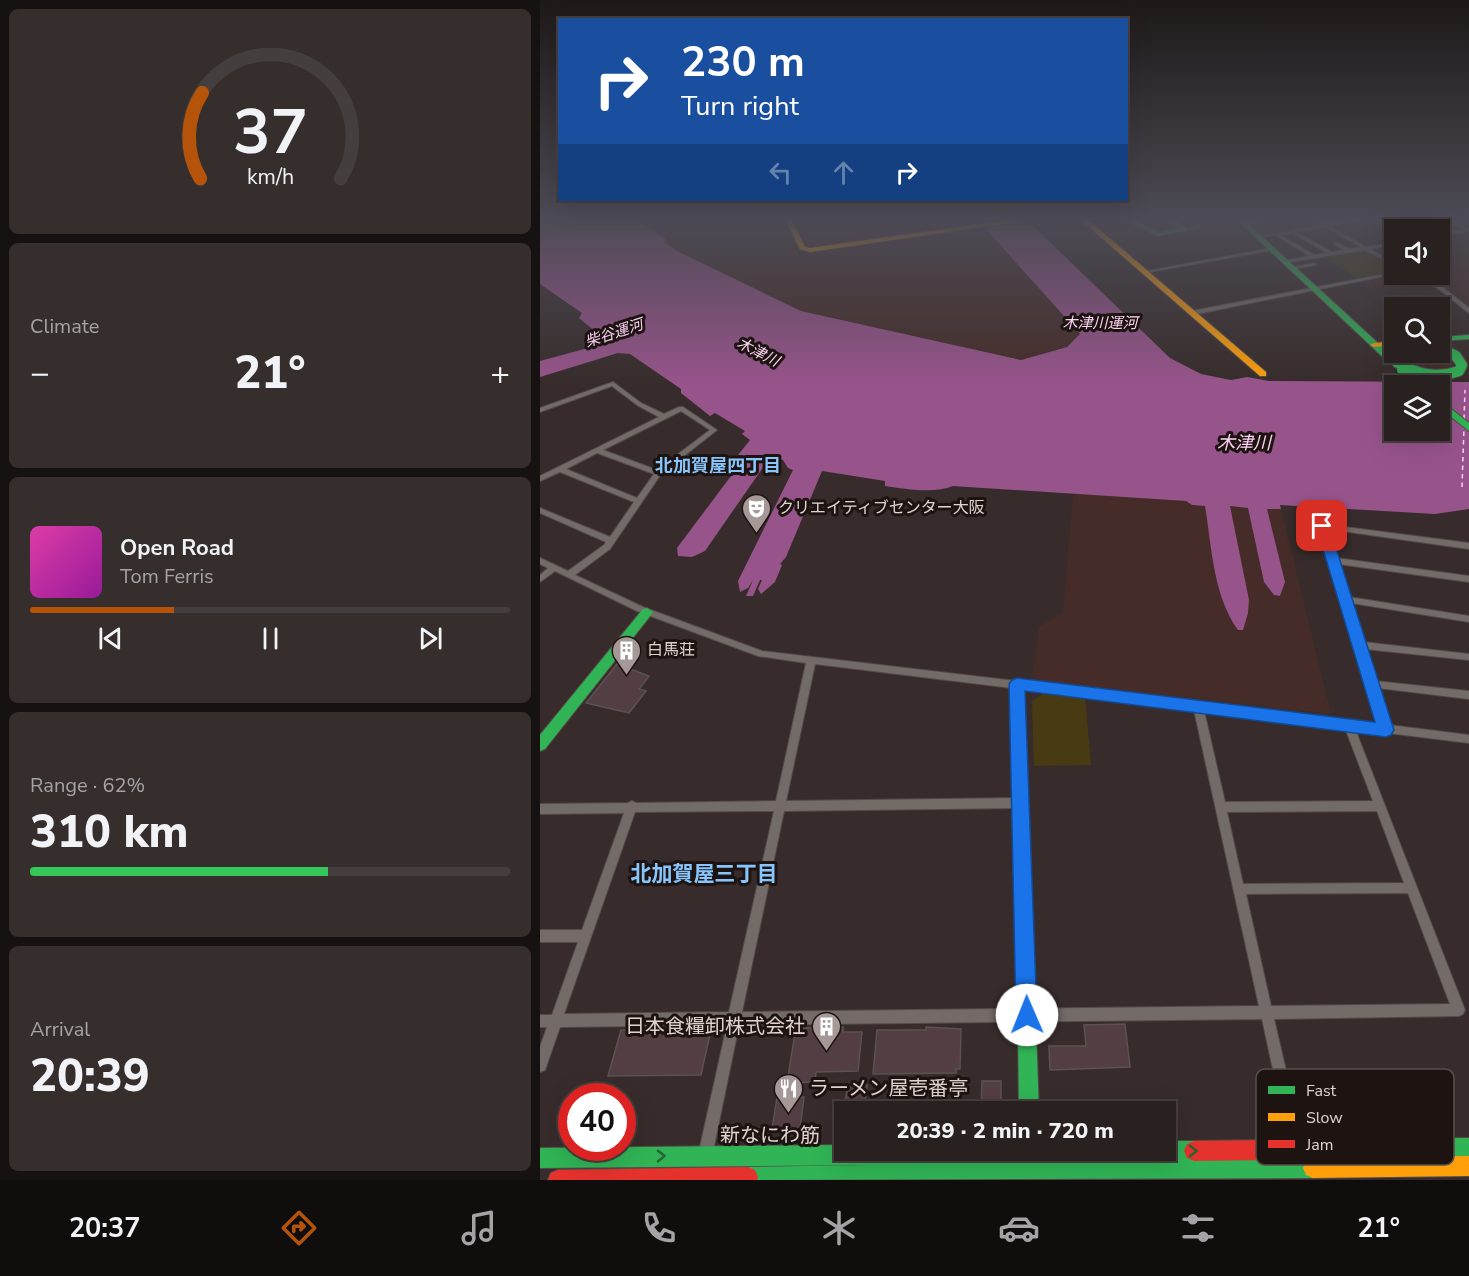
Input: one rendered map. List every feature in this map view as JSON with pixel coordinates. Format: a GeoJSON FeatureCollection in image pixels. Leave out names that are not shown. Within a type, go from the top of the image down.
{"type":"FeatureCollection","features":[{"type":"Feature","properties":{"kind":"street"},"geometry":{"type":"LineString","coordinates":[[1146,274],[1263,374]]}},
{"type":"Feature","properties":{"kind":"street"},"geometry":{"type":"LineString","coordinates":[[1298,274],[1377,347],[1384,349]]}},
{"type":"Feature","properties":{"kind":"street"},"geometry":{"type":"LineString","coordinates":[[1192,313],[1384,275]]}},
{"type":"Feature","properties":{"kind":"street"},"geometry":{"type":"LineString","coordinates":[[1434,285],[1469,311]]}},
{"type":"Feature","properties":{"kind":"street"},"geometry":{"type":"LineString","coordinates":[[1450,338],[1469,337]]}},
{"type":"Feature","properties":{"kind":"street"},"geometry":{"type":"LineString","coordinates":[[1398,363],[1416,372],[1442,376],[1459,371],[1462,365],[1460,360],[1450,354]]}},
{"type":"Feature","properties":{"kind":"street"},"geometry":{"type":"LineString","coordinates":[[1396,363],[1409,375]]}},
{"type":"Feature","properties":{"kind":"street"},"geometry":{"type":"LineString","coordinates":[[540,410],[613,384],[639,404],[663,416]]}},
{"type":"Feature","properties":{"kind":"street"},"geometry":{"type":"LineString","coordinates":[[540,479],[681,408],[714,430],[658,473],[607,547],[569,575]]}},
{"type":"Feature","properties":{"kind":"street"},"geometry":{"type":"LineString","coordinates":[[1450,412],[1469,428]]}},
{"type":"Feature","properties":{"kind":"street"},"geometry":{"type":"LineString","coordinates":[[596,450],[658,473]]}},
{"type":"Feature","properties":{"kind":"street"},"geometry":{"type":"LineString","coordinates":[[560,470],[639,501]]}},
{"type":"Feature","properties":{"kind":"street"},"geometry":{"type":"LineString","coordinates":[[540,510],[611,541]]}},
{"type":"Feature","properties":{"kind":"street"},"geometry":{"type":"LineString","coordinates":[[1386,730],[1335,561],[1322,526],[1469,546]]}},
{"type":"Feature","properties":{"kind":"street"},"geometry":{"type":"LineString","coordinates":[[540,561],[647,612],[756,653],[1469,740]]}},
{"type":"Feature","properties":{"kind":"street"},"geometry":{"type":"LineString","coordinates":[[1335,561],[1469,579]]}},
{"type":"Feature","properties":{"kind":"street"},"geometry":{"type":"LineString","coordinates":[[540,579],[554,568]]}},
{"type":"Feature","properties":{"kind":"street"},"geometry":{"type":"LineString","coordinates":[[1347,600],[1469,619]]}},
{"type":"Feature","properties":{"kind":"street"},"geometry":{"type":"LineString","coordinates":[[540,745],[647,612]]}},
{"type":"Feature","properties":{"kind":"street"},"geometry":{"type":"LineString","coordinates":[[1360,645],[1469,657]]}},
{"type":"Feature","properties":{"kind":"street"},"geometry":{"type":"LineString","coordinates":[[700,1179],[811,660]]}},
{"type":"Feature","properties":{"kind":"street"},"geometry":{"type":"LineString","coordinates":[[1017,684],[1029,1101]]}},
{"type":"Feature","properties":{"kind":"street"},"geometry":{"type":"LineString","coordinates":[[1372,684],[1469,695]]}},
{"type":"Feature","properties":{"kind":"street"},"geometry":{"type":"LineString","coordinates":[[1198,706],[1280,1069]]}},
{"type":"Feature","properties":{"kind":"street"},"geometry":{"type":"LineString","coordinates":[[540,1021],[1459,1010],[1349,725]]}},
{"type":"Feature","properties":{"kind":"street"},"geometry":{"type":"LineString","coordinates":[[540,808],[1021,803]]}},
{"type":"Feature","properties":{"kind":"street"},"geometry":{"type":"LineString","coordinates":[[540,1065],[632,806]]}},
{"type":"Feature","properties":{"kind":"street"},"geometry":{"type":"LineString","coordinates":[[1221,807],[1380,806]]}},
{"type":"Feature","properties":{"kind":"street"},"geometry":{"type":"LineString","coordinates":[[1240,890],[1412,888]]}},
{"type":"Feature","properties":{"kind":"street"},"geometry":{"type":"LineString","coordinates":[[540,936],[586,936]]}},
{"type":"Feature","properties":{"kind":"street","name":"新なにわ筋"},"geometry":{"type":"LineString","coordinates":[[1454,1148],[1469,1148]]}},
{"type":"Feature","properties":{"kind":"street","name":"新なにわ筋"},"geometry":{"type":"LineString","coordinates":[[1176,1151],[1256,1150]]}},
{"type":"Feature","properties":{"kind":"street","name":"新なにわ筋"},"geometry":{"type":"LineString","coordinates":[[540,1158],[834,1154]]}},
{"type":"Feature","properties":{"kind":"street"},"geometry":{"type":"LineString","coordinates":[[1030,1161],[1030,1177]]}},
{"type":"Feature","properties":{"kind":"street"},"geometry":{"type":"LineString","coordinates":[[558,1180],[1304,1175],[1469,1166]]}},
{"type":"Feature","properties":{"kind":"shaded area"},"geometry":{"type":"Polygon","coordinates":[[[725,274],[1026,274],[1079,334],[1066,347],[1021,360],[801,311],[725,274]]]}},
{"type":"Feature","properties":{"kind":"shaded area"},"geometry":{"type":"Polygon","coordinates":[[[1351,274],[1384,274],[1359,279],[1351,274]]]}},
{"type":"Feature","properties":{"kind":"shaded area"},"geometry":{"type":"Polygon","coordinates":[[[1450,274],[1469,274],[1469,309],[1432,285],[1450,285],[1450,274]]]}},
{"type":"Feature","properties":{"kind":"shaded area"},"geometry":{"type":"Polygon","coordinates":[[[1377,278],[1384,279],[1384,285],[1429,285],[1373,289],[1362,281],[1377,278]]]}},
{"type":"Feature","properties":{"kind":"shaded area"},"geometry":{"type":"Polygon","coordinates":[[[1450,342],[1453,343],[1465,358],[1463,375],[1430,375],[1410,363],[1450,363],[1450,342]]]}},
{"type":"Feature","properties":{"kind":"shaded area"},"geometry":{"type":"Polygon","coordinates":[[[1073,495],[1186,501],[1192,505],[1281,509],[1331,714],[1032,680],[1039,627],[1063,613],[1073,495]]]}},
{"type":"Feature","properties":{"kind":"shaded area"},"geometry":{"type":"Polygon","coordinates":[[[1044,693],[1085,697],[1091,765],[1034,766],[1032,701],[1044,693]]]}},
{"type":"Feature","properties":{"kind":"water"},"geometry":{"type":"Polygon","coordinates":[[[540,274],[725,274],[801,311],[1021,360],[1067,347],[1080,334],[1026,274],[1083,274],[1170,358],[1201,374],[1231,380],[1247,377],[1269,381],[1384,382],[1384,441],[1450,441],[1450,382],[1469,382],[1469,509],[1435,514],[1280,505],[1281,509],[1267,509],[1285,582],[1280,596],[1274,595],[1264,582],[1248,508],[1230,506],[1249,600],[1243,630],[1238,630],[1223,602],[1218,586],[1205,506],[1192,505],[1186,501],[953,486],[937,490],[911,489],[885,486],[885,481],[822,471],[786,557],[780,564],[782,565],[775,582],[761,594],[758,589],[762,580],[760,580],[753,596],[746,596],[753,580],[748,588],[740,592],[738,581],[793,470],[788,468],[783,460],[755,461],[766,463],[705,551],[692,557],[678,556],[677,548],[743,460],[743,455],[738,455],[750,440],[742,434],[745,431],[715,413],[710,416],[681,393],[681,389],[630,354],[618,353],[540,377],[540,361],[588,348],[602,337],[579,318],[582,313],[540,284],[540,274]]]}},
{"type":"Feature","properties":{"kind":"building"},"geometry":{"type":"Polygon","coordinates":[[[617,664],[649,676],[639,689],[646,691],[629,713],[586,703],[617,664]]]}},
{"type":"Feature","properties":{"kind":"building"},"geometry":{"type":"Polygon","coordinates":[[[1125,1024],[1130,1067],[1050,1070],[1049,1046],[1086,1046],[1084,1025],[1125,1024]]]}},
{"type":"Feature","properties":{"kind":"building","name":"日本食糧卸株式会社"},"geometry":{"type":"Polygon","coordinates":[[[843,1027],[843,1032],[862,1032],[858,1071],[816,1072],[815,1082],[787,1083],[795,1033],[801,1033],[802,1028],[843,1027]]]}},
{"type":"Feature","properties":{"kind":"building"},"geometry":{"type":"Polygon","coordinates":[[[926,1027],[961,1029],[960,1069],[956,1069],[956,1073],[873,1074],[877,1030],[926,1030],[926,1027]]]}},
{"type":"Feature","properties":{"kind":"building"},"geometry":{"type":"Polygon","coordinates":[[[621,1030],[711,1030],[701,1075],[608,1076],[621,1030]]]}},
{"type":"Feature","properties":{"kind":"building"},"geometry":{"type":"Polygon","coordinates":[[[982,1081],[1001,1081],[1001,1101],[981,1101],[982,1081]]]}},
{"type":"Feature","properties":{"kind":"building"},"geometry":{"type":"Polygon","coordinates":[[[848,1085],[867,1085],[865,1101],[845,1101],[848,1085]]]}},
{"type":"Feature","properties":{"kind":"building","name":"ラーメン屋壱番亭"},"geometry":{"type":"Polygon","coordinates":[[[804,1097],[800,1129],[772,1129],[777,1098],[804,1097]]]}},
{"type":"Feature","properties":{"kind":"ferry route"},"geometry":{"type":"LineString","coordinates":[[1464,419],[1465,390]]}},
{"type":"Feature","properties":{"kind":"ferry route"},"geometry":{"type":"LineString","coordinates":[[1462,487],[1464,427]]}},
{"type":"Feature","properties":{"kind":"traffic: fast"},"geometry":{"type":"LineString","coordinates":[[1298,274],[1388,357],[1408,369]]}},
{"type":"Feature","properties":{"kind":"traffic: fast"},"geometry":{"type":"LineString","coordinates":[[1450,338],[1469,337]]}},
{"type":"Feature","properties":{"kind":"traffic: fast"},"geometry":{"type":"LineString","coordinates":[[1398,363],[1411,370],[1427,374],[1451,374],[1459,371],[1462,365],[1456,356],[1450,353]]}},
{"type":"Feature","properties":{"kind":"traffic: fast"},"geometry":{"type":"LineString","coordinates":[[1402,370],[1408,375]]}},
{"type":"Feature","properties":{"kind":"traffic: fast"},"geometry":{"type":"LineString","coordinates":[[1450,412],[1469,428]]}},
{"type":"Feature","properties":{"kind":"traffic: fast"},"geometry":{"type":"LineString","coordinates":[[540,745],[647,612]]}},
{"type":"Feature","properties":{"kind":"traffic: fast"},"geometry":{"type":"LineString","coordinates":[[1027,1029],[1029,1101]]}},
{"type":"Feature","properties":{"kind":"traffic: fast"},"geometry":{"type":"LineString","coordinates":[[1454,1148],[1469,1148]]}},
{"type":"Feature","properties":{"kind":"traffic: fast"},"geometry":{"type":"LineString","coordinates":[[540,1158],[1194,1151]]}},
{"type":"Feature","properties":{"kind":"traffic: fast"},"geometry":{"type":"LineString","coordinates":[[748,1177],[1313,1168]]}},
{"type":"Feature","properties":{"kind":"traffic: slow"},"geometry":{"type":"LineString","coordinates":[[1147,274],[1263,374]]}},
{"type":"Feature","properties":{"kind":"traffic: slow"},"geometry":{"type":"LineString","coordinates":[[1374,345],[1384,344]]}},
{"type":"Feature","properties":{"kind":"traffic: slow"},"geometry":{"type":"LineString","coordinates":[[1017,684],[1027,1029]]}},
{"type":"Feature","properties":{"kind":"traffic: slow"},"geometry":{"type":"LineString","coordinates":[[1313,1168],[1469,1166]]}},
{"type":"Feature","properties":{"kind":"traffic: jam"},"geometry":{"type":"LineString","coordinates":[[1194,1151],[1256,1150]]}},
{"type":"Feature","properties":{"kind":"traffic: jam"},"geometry":{"type":"LineString","coordinates":[[558,1180],[748,1177]]}},
{"type":"Feature","properties":{"kind":"place","name":"クリエイティブセンター大阪"},"geometry":{"type":"Point","coordinates":[757,534]}},
{"type":"Feature","properties":{"kind":"place","name":"白馬荘"},"geometry":{"type":"Point","coordinates":[626,676]}},
{"type":"Feature","properties":{"kind":"place","name":"日本食糧卸株式会社"},"geometry":{"type":"Point","coordinates":[826,1052]}},
{"type":"Feature","properties":{"kind":"place","name":"ラーメン屋壱番亭"},"geometry":{"type":"Point","coordinates":[788,1114]}},
{"type":"Feature","properties":{"kind":"district","name":"北加賀屋四丁目"},"geometry":{"type":"Point","coordinates":[718,466]}},
{"type":"Feature","properties":{"kind":"district","name":"北加賀屋三丁目"},"geometry":{"type":"Point","coordinates":[704,874]}},
{"type":"Feature","properties":{"kind":"route"},"geometry":{"type":"LineString","coordinates":[[1027,1015],[1017,684],[1386,730],[1335,561],[1322,526]]}},
{"type":"Feature","properties":{"kind":"water label","name":"木津川運河"},"geometry":{"type":"Point","coordinates":[1100,323]}},
{"type":"Feature","properties":{"kind":"water label","name":"柴谷運河"},"geometry":{"type":"Point","coordinates":[614,333]}},
{"type":"Feature","properties":{"kind":"water label","name":"木津川"},"geometry":{"type":"Point","coordinates":[758,352]}},
{"type":"Feature","properties":{"kind":"water label","name":"木津川"},"geometry":{"type":"Point","coordinates":[1244,443]}}]}
